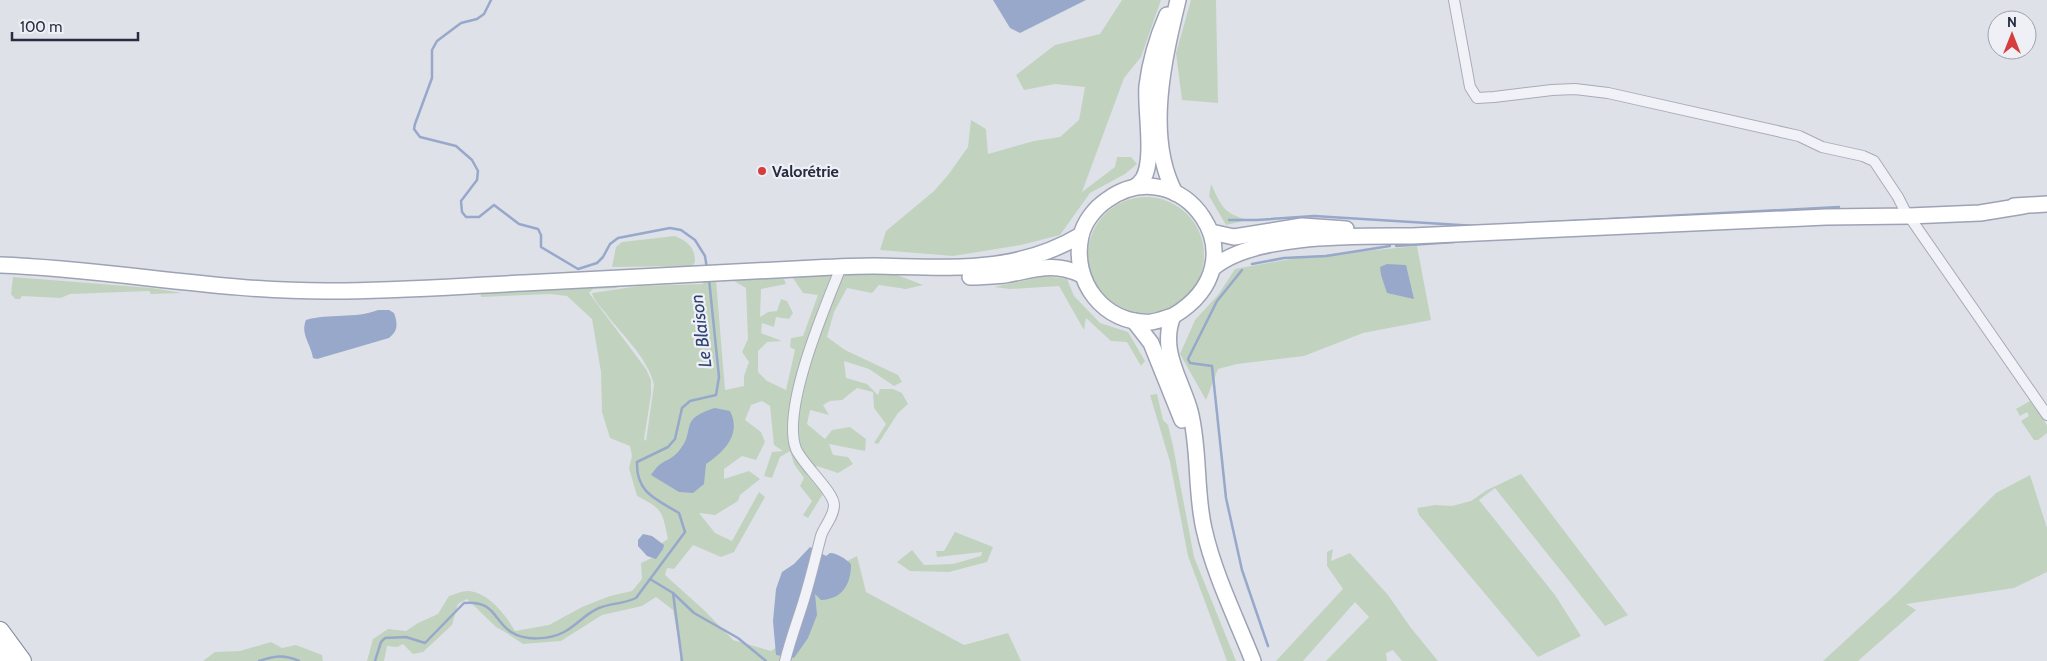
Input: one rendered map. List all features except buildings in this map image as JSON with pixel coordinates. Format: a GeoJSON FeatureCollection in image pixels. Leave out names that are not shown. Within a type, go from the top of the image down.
{"type":"FeatureCollection","features":[{"type":"Feature","properties":{"kind":"highway"},"geometry":{"type":"LineString","coordinates":[[0,631],[22,661]]}},
{"type":"Feature","properties":{"kind":"highway"},"geometry":{"type":"LineString","coordinates":[[0,653],[6,661]]}},
{"type":"Feature","properties":{"kind":"main road"},"geometry":{"type":"LineString","coordinates":[[1135,187],[1144,178],[1148,157],[1147,88],[1150,66],[1160,33],[1174,0]]}},
{"type":"Feature","properties":{"kind":"main road"},"geometry":{"type":"LineString","coordinates":[[1175,192],[1168,180],[1163,161],[1160,121],[1161,85],[1165,56],[1178,0]]}},
{"type":"Feature","properties":{"kind":"main road"},"geometry":{"type":"LineString","coordinates":[[1135,187],[1156,187],[1175,192],[1192,204],[1203,217],[1211,232],[1214,250],[1213,268],[1204,290],[1189,307],[1174,316],[1152,322],[1134,321],[1114,313],[1099,303],[1088,288],[1082,275],[1079,258],[1081,235],[1088,220],[1100,205],[1115,194],[1135,187]]}},
{"type":"Feature","properties":{"kind":"main road"},"geometry":{"type":"LineString","coordinates":[[1213,268],[1222,260],[1234,255],[1276,244],[1308,239],[1826,217],[1863,212],[1906,212],[1964,205],[2023,206],[2047,204]]}},
{"type":"Feature","properties":{"kind":"main road"},"geometry":{"type":"LineString","coordinates":[[1211,232],[1234,237],[1283,229],[1318,226],[1412,236]]}},
{"type":"Feature","properties":{"kind":"main road"},"geometry":{"type":"LineString","coordinates":[[0,264],[87,270],[232,288],[332,291],[423,289],[841,267],[960,268],[1004,263],[1051,251],[1081,235]]}},
{"type":"Feature","properties":{"kind":"main road"},"geometry":{"type":"LineString","coordinates":[[906,268],[959,277],[986,277],[1055,266],[1071,269],[1082,275]]}},
{"type":"Feature","properties":{"kind":"main road"},"geometry":{"type":"LineString","coordinates":[[1174,316],[1168,340],[1169,353],[1190,411],[1195,437],[1200,504]]}},
{"type":"Feature","properties":{"kind":"main road"},"geometry":{"type":"LineString","coordinates":[[1134,321],[1151,343],[1179,409],[1189,447],[1209,550],[1253,661]]}},
{"type":"Feature","properties":{"kind":"street"},"geometry":{"type":"LineString","coordinates":[[1454,0],[1470,87],[1477,98],[1575,89],[1608,93],[1799,136],[1822,147],[1863,156],[1874,161],[1906,212],[2047,415]]}},
{"type":"Feature","properties":{"kind":"street"},"geometry":{"type":"LineString","coordinates":[[785,661],[815,563],[821,535],[834,507],[832,498],[800,458],[794,443],[792,425],[795,406],[817,327],[841,267]]}},
{"type":"Feature","properties":{"kind":"green space"},"geometry":{"type":"Polygon","coordinates":[[[1122,0],[1161,0],[1141,57],[1124,78],[1082,192],[1115,167],[1117,157],[1131,157],[1137,164],[1125,174],[1090,193],[1060,235],[1021,245],[953,256],[880,250],[886,231],[934,191],[968,147],[971,120],[986,129],[988,154],[1034,141],[1060,137],[1079,120],[1085,87],[1055,84],[1024,90],[1016,75],[1055,45],[1100,34],[1122,0]]]}},
{"type":"Feature","properties":{"kind":"green space"},"geometry":{"type":"Polygon","coordinates":[[[1191,0],[1216,0],[1218,103],[1182,100],[1176,53],[1191,0]]]}},
{"type":"Feature","properties":{"kind":"green space"},"geometry":{"type":"Polygon","coordinates":[[[1211,184],[1228,212],[1248,220],[1226,225],[1209,196],[1211,184]]]}},
{"type":"Feature","properties":{"kind":"green space"},"geometry":{"type":"Polygon","coordinates":[[[1146,197],[1168,201],[1187,214],[1200,233],[1204,255],[1200,277],[1187,296],[1168,309],[1146,313],[1124,309],[1105,296],[1092,277],[1088,255],[1092,233],[1105,214],[1124,201],[1146,197]]]}},
{"type":"Feature","properties":{"kind":"green space"},"geometry":{"type":"Polygon","coordinates":[[[675,236],[684,240],[694,252],[695,262],[692,266],[612,267],[616,247],[622,242],[675,236]]]}},
{"type":"Feature","properties":{"kind":"green space"},"geometry":{"type":"Polygon","coordinates":[[[1417,246],[1431,320],[1363,333],[1304,356],[1237,364],[1218,369],[1206,400],[1180,354],[1195,320],[1218,295],[1235,269],[1302,257],[1417,246]]]}},
{"type":"Feature","properties":{"kind":"green space"},"geometry":{"type":"Polygon","coordinates":[[[797,273],[892,273],[923,285],[906,289],[879,285],[872,293],[847,288],[834,312],[827,337],[845,350],[898,375],[902,382],[894,386],[869,369],[844,361],[846,378],[867,384],[878,395],[880,389],[893,389],[902,393],[908,404],[898,413],[878,444],[874,443],[886,424],[874,408],[873,392],[857,388],[842,400],[830,401],[823,405],[829,415],[810,410],[807,424],[825,439],[832,430],[850,427],[866,439],[865,451],[829,444],[833,455],[848,457],[853,464],[838,473],[817,466],[807,475],[823,494],[808,518],[803,515],[812,501],[800,486],[804,478],[794,464],[790,451],[780,457],[772,478],[764,476],[772,452],[783,451],[774,445],[770,406],[762,401],[751,405],[745,420],[761,432],[765,442],[756,460],[742,456],[724,469],[724,479],[749,471],[760,479],[740,495],[738,501],[715,515],[699,513],[715,533],[732,541],[759,492],[765,497],[734,552],[721,557],[693,545],[674,569],[667,568],[665,575],[705,611],[733,640],[771,651],[806,628],[814,593],[851,564],[847,561],[857,556],[866,592],[964,645],[1008,633],[1021,661],[680,661],[681,653],[673,610],[656,597],[642,606],[602,615],[561,641],[523,644],[496,627],[467,599],[458,604],[452,625],[423,652],[413,654],[403,644],[397,647],[387,646],[384,661],[367,661],[373,639],[388,629],[406,631],[438,614],[449,596],[468,591],[483,595],[496,605],[515,631],[549,625],[582,607],[610,596],[632,591],[642,579],[641,563],[654,557],[655,547],[668,539],[660,512],[652,504],[637,496],[629,468],[632,456],[630,446],[610,438],[602,412],[601,372],[592,319],[567,296],[550,294],[481,297],[480,289],[614,284],[617,288],[593,289],[589,293],[646,369],[651,380],[651,395],[644,439],[646,441],[654,385],[651,375],[641,357],[594,299],[592,293],[639,286],[703,284],[703,280],[716,280],[725,390],[744,386],[744,376],[749,362],[742,352],[748,339],[746,288],[734,281],[743,277],[784,279],[786,284],[761,289],[760,317],[768,312],[777,311],[781,299],[787,301],[793,313],[789,319],[776,317],[774,327],[762,323],[761,333],[782,341],[767,342],[758,351],[758,372],[767,381],[786,390],[795,350],[790,347],[791,338],[803,336],[818,295],[803,293],[793,278],[797,273]]]}},
{"type":"Feature","properties":{"kind":"green space"},"geometry":{"type":"Polygon","coordinates":[[[1046,276],[1067,279],[1074,296],[1100,323],[1128,332],[1145,361],[1141,366],[1127,342],[1111,341],[1086,318],[1084,330],[1059,286],[1010,289],[994,287],[1046,276]]]}},
{"type":"Feature","properties":{"kind":"green space"},"geometry":{"type":"Polygon","coordinates":[[[13,277],[152,288],[182,293],[151,294],[149,291],[70,294],[61,298],[22,296],[20,299],[15,299],[11,294],[13,277]]]}},
{"type":"Feature","properties":{"kind":"green space"},"geometry":{"type":"Polygon","coordinates":[[[1157,394],[1163,420],[1168,425],[1173,446],[1194,557],[1236,661],[1227,661],[1188,556],[1170,462],[1150,395],[1157,394]]]}},
{"type":"Feature","properties":{"kind":"green space"},"geometry":{"type":"Polygon","coordinates":[[[2030,401],[2047,425],[2047,433],[2038,440],[2034,440],[2021,421],[2029,416],[2027,412],[2020,416],[2016,409],[2030,401]]]}},
{"type":"Feature","properties":{"kind":"green space"},"geometry":{"type":"Polygon","coordinates":[[[1521,474],[1628,615],[1605,626],[1495,488],[1479,500],[1555,595],[1581,636],[1538,657],[1419,515],[1417,508],[1435,505],[1452,506],[1471,501],[1487,490],[1521,474]]]}},
{"type":"Feature","properties":{"kind":"green space"},"geometry":{"type":"Polygon","coordinates":[[[2030,475],[2047,528],[2047,572],[2014,588],[1906,604],[1916,610],[1858,661],[1823,661],[1896,594],[1996,493],[2030,475]]]}},
{"type":"Feature","properties":{"kind":"green space"},"geometry":{"type":"Polygon","coordinates":[[[955,532],[993,547],[987,562],[949,572],[910,571],[897,562],[912,550],[924,565],[953,564],[981,556],[982,552],[937,557],[936,551],[944,551],[955,532]]]}},
{"type":"Feature","properties":{"kind":"green space"},"geometry":{"type":"Polygon","coordinates":[[[1333,549],[1331,561],[1350,553],[1388,595],[1411,628],[1438,661],[1402,661],[1393,650],[1386,653],[1387,661],[1326,661],[1369,617],[1355,602],[1303,661],[1276,661],[1343,589],[1327,566],[1327,552],[1333,549]]]}},
{"type":"Feature","properties":{"kind":"green space"},"geometry":{"type":"Polygon","coordinates":[[[271,642],[282,648],[296,645],[322,655],[323,661],[203,661],[215,652],[240,651],[271,642]]]}},
{"type":"Feature","properties":{"kind":"water"},"geometry":{"type":"Polygon","coordinates":[[[993,0],[1086,0],[1020,33],[1010,28],[993,0]]]}},
{"type":"Feature","properties":{"kind":"water"},"geometry":{"type":"Polygon","coordinates":[[[1387,264],[1406,265],[1414,299],[1387,293],[1380,267],[1387,264]]]}},
{"type":"Feature","properties":{"kind":"water"},"geometry":{"type":"Polygon","coordinates":[[[378,310],[389,310],[394,313],[396,327],[394,333],[389,338],[317,359],[313,358],[304,330],[306,320],[369,313],[378,310]]]}},
{"type":"Feature","properties":{"kind":"water"},"geometry":{"type":"Polygon","coordinates":[[[715,408],[730,411],[734,427],[725,448],[706,464],[704,484],[693,493],[679,492],[651,475],[658,466],[678,452],[684,444],[691,421],[703,412],[715,408]]]}},
{"type":"Feature","properties":{"kind":"water"},"geometry":{"type":"Polygon","coordinates":[[[643,534],[652,536],[664,545],[656,559],[647,556],[638,546],[638,540],[643,534]]]}},
{"type":"Feature","properties":{"kind":"water"},"geometry":{"type":"Polygon","coordinates":[[[810,547],[826,556],[833,553],[847,560],[851,564],[851,572],[844,590],[840,594],[821,600],[815,594],[817,615],[808,638],[794,658],[776,655],[773,621],[776,589],[782,572],[794,564],[810,547]]]}},
{"type":"Feature","properties":{"kind":"waterway","name":"Le Blaison"},"geometry":{"type":"LineString","coordinates":[[491,0],[484,14],[477,19],[461,23],[437,41],[432,50],[432,78],[414,129],[420,137],[456,146],[472,160],[478,171],[477,180],[461,201],[462,212],[466,217],[479,217],[494,205],[519,224],[538,229],[541,235],[541,247],[578,269],[597,263],[603,257],[610,244],[618,238],[670,228],[681,230],[695,240],[705,256],[707,269]]}},
{"type":"Feature","properties":{"kind":"waterway"},"geometry":{"type":"LineString","coordinates":[[1229,220],[1314,216],[1476,226],[1839,207]]}},
{"type":"Feature","properties":{"kind":"waterway"},"geometry":{"type":"LineString","coordinates":[[1396,246],[1454,242]]}},
{"type":"Feature","properties":{"kind":"waterway"},"geometry":{"type":"LineString","coordinates":[[1252,264],[1284,258],[1326,256],[1390,246]]}},
{"type":"Feature","properties":{"kind":"waterway"},"geometry":{"type":"LineString","coordinates":[[1242,270],[1217,301],[1188,359],[1190,363],[1212,366],[1226,498],[1242,570],[1268,646]]}},
{"type":"Feature","properties":{"kind":"waterway","name":"Le Blaison"},"geometry":{"type":"LineString","coordinates":[[375,661],[381,642],[385,638],[406,637],[425,643],[464,603],[474,603],[488,608],[505,627],[517,635],[530,638],[544,638],[564,632],[599,608],[636,598],[685,532],[679,513],[655,499],[644,488],[640,481],[637,462],[668,447],[675,439],[682,408],[690,401],[716,395],[719,377],[709,279]]}},
{"type":"Feature","properties":{"kind":"waterway"},"geometry":{"type":"LineString","coordinates":[[650,579],[673,593],[682,661]]}},
{"type":"Feature","properties":{"kind":"waterway"},"geometry":{"type":"LineString","coordinates":[[673,593],[694,613],[738,638],[766,661]]}},
{"type":"Feature","properties":{"kind":"waterway","name":"Le Blaison"},"geometry":{"type":"LineString","coordinates":[[259,661],[279,656],[299,661]]}},
{"type":"Feature","properties":{"kind":"place","name":"Valorétrie"},"geometry":{"type":"Point","coordinates":[762,171]}}]}
